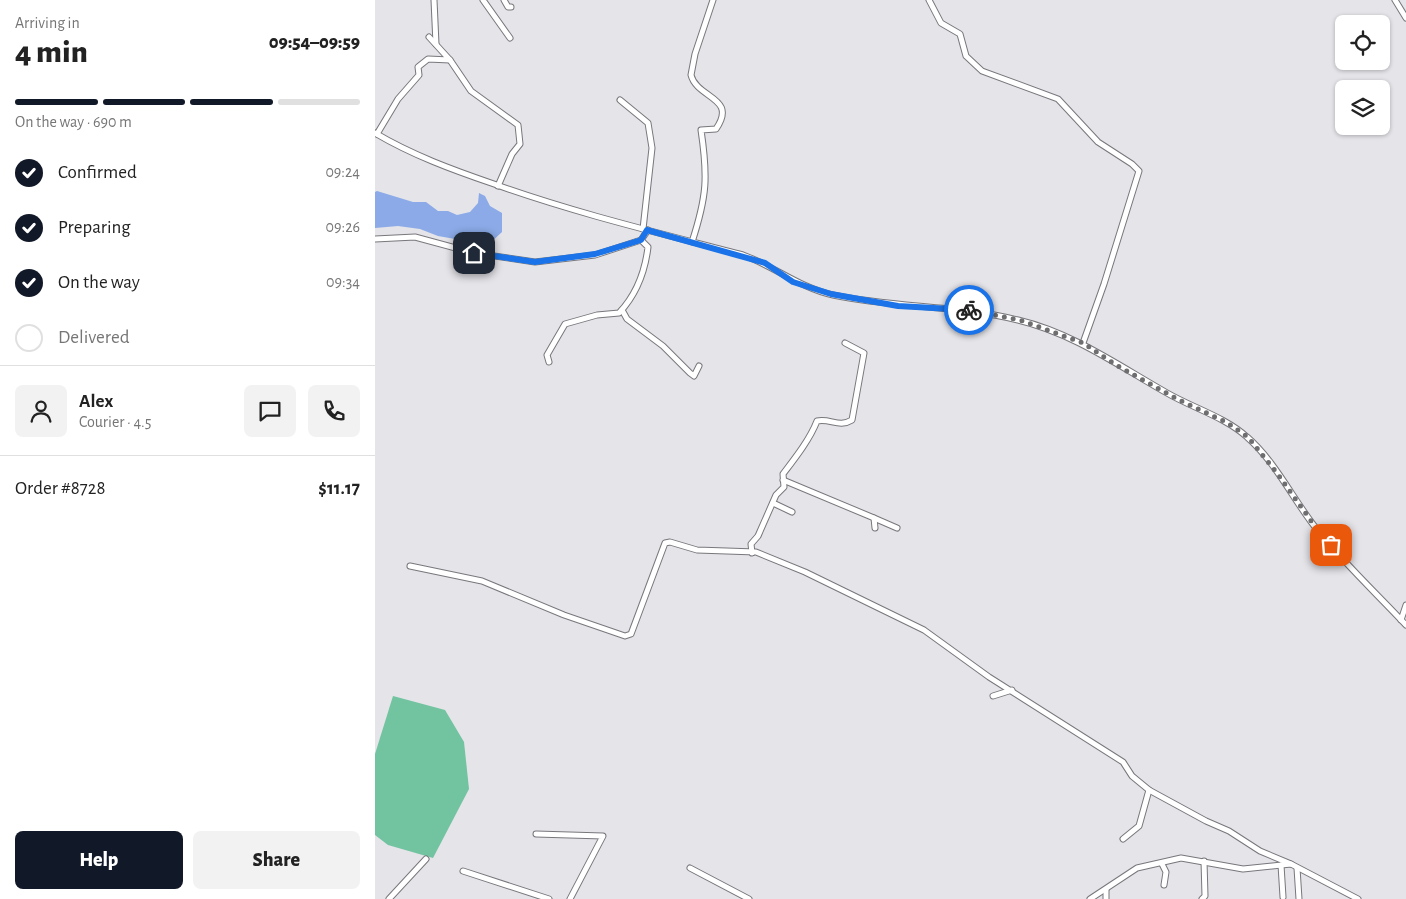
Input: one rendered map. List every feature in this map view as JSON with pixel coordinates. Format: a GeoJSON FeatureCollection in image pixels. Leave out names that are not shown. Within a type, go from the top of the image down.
{"type":"FeatureCollection","features":[{"type":"Feature","properties":{"kind":"street"},"geometry":{"type":"LineString","coordinates":[[434,0],[436,44]]}},
{"type":"Feature","properties":{"kind":"street"},"geometry":{"type":"LineString","coordinates":[[483,0],[510,38]]}},
{"type":"Feature","properties":{"kind":"street"},"geometry":{"type":"LineString","coordinates":[[504,0],[507,7],[511,7]]}},
{"type":"Feature","properties":{"kind":"street"},"geometry":{"type":"LineString","coordinates":[[692,242],[706,190],[707,171],[701,130],[717,129],[723,114],[721,104],[698,86],[691,75],[695,54],[713,0]]}},
{"type":"Feature","properties":{"kind":"street"},"geometry":{"type":"LineString","coordinates":[[929,0],[941,24],[960,34],[966,56],[982,71],[1058,99],[1098,142],[1132,164],[1139,171],[1104,284],[1083,343]]}},
{"type":"Feature","properties":{"kind":"street"},"geometry":{"type":"LineString","coordinates":[[1395,0],[1406,18]]}},
{"type":"Feature","properties":{"kind":"street"},"geometry":{"type":"LineString","coordinates":[[429,36],[450,60],[471,91],[517,125],[520,144],[512,154],[498,186]]}},
{"type":"Feature","properties":{"kind":"street"},"geometry":{"type":"LineString","coordinates":[[450,60],[429,60],[418,68],[419,75],[398,99],[376,134],[387,141],[456,171],[498,186],[562,208],[765,263],[793,282],[831,294],[898,306],[950,308],[997,315],[1020,320],[1083,343],[1121,368],[1179,400],[1226,422],[1248,437],[1277,473],[1319,532],[1406,625]]}},
{"type":"Feature","properties":{"kind":"street"},"geometry":{"type":"LineString","coordinates":[[620,100],[648,123],[651,148],[645,230],[641,240]]}},
{"type":"Feature","properties":{"kind":"street"},"geometry":{"type":"LineString","coordinates":[[375,239],[415,237],[474,253],[535,262],[595,254],[641,240]]}},
{"type":"Feature","properties":{"kind":"street"},"geometry":{"type":"LineString","coordinates":[[549,362],[547,354],[565,324],[597,315],[619,313],[630,302],[646,267],[648,247],[641,240]]}},
{"type":"Feature","properties":{"kind":"street"},"geometry":{"type":"LineString","coordinates":[[622,310],[627,319],[663,346],[694,376],[699,366]]}},
{"type":"Feature","properties":{"kind":"street"},"geometry":{"type":"LineString","coordinates":[[752,553],[751,544],[758,536],[776,495],[784,487],[783,474],[800,452],[807,437],[814,432],[817,421],[820,420],[837,425],[852,420],[865,353],[845,343]]}},
{"type":"Feature","properties":{"kind":"street"},"geometry":{"type":"LineString","coordinates":[[783,480],[897,528]]}},
{"type":"Feature","properties":{"kind":"street"},"geometry":{"type":"LineString","coordinates":[[773,503],[792,512]]}},
{"type":"Feature","properties":{"kind":"street"},"geometry":{"type":"LineString","coordinates":[[874,518],[875,528]]}},
{"type":"Feature","properties":{"kind":"street"},"geometry":{"type":"LineString","coordinates":[[410,566],[482,581],[564,615],[625,636],[631,634],[665,543],[670,542],[697,550],[761,554],[805,572],[924,630],[989,677],[1123,762],[1132,776],[1149,790],[1206,821],[1229,830],[1260,851],[1291,864],[1358,899]]}},
{"type":"Feature","properties":{"kind":"street"},"geometry":{"type":"LineString","coordinates":[[1401,620],[1406,605]]}},
{"type":"Feature","properties":{"kind":"street"},"geometry":{"type":"LineString","coordinates":[[993,696],[1012,690]]}},
{"type":"Feature","properties":{"kind":"street"},"geometry":{"type":"LineString","coordinates":[[1123,839],[1139,826],[1149,790]]}},
{"type":"Feature","properties":{"kind":"street"},"geometry":{"type":"LineString","coordinates":[[536,834],[603,836],[570,899]]}},
{"type":"Feature","properties":{"kind":"street"},"geometry":{"type":"LineString","coordinates":[[1090,899],[1137,868],[1162,864],[1181,858],[1243,869],[1291,864]]}},
{"type":"Feature","properties":{"kind":"street"},"geometry":{"type":"LineString","coordinates":[[389,899],[426,859]]}},
{"type":"Feature","properties":{"kind":"street"},"geometry":{"type":"LineString","coordinates":[[1202,899],[1205,896],[1204,861]]}},
{"type":"Feature","properties":{"kind":"street"},"geometry":{"type":"LineString","coordinates":[[1162,864],[1166,872],[1164,885]]}},
{"type":"Feature","properties":{"kind":"street"},"geometry":{"type":"LineString","coordinates":[[1281,865],[1283,897]]}},
{"type":"Feature","properties":{"kind":"street"},"geometry":{"type":"LineString","coordinates":[[690,868],[749,899]]}},
{"type":"Feature","properties":{"kind":"street"},"geometry":{"type":"LineString","coordinates":[[1297,868],[1299,899]]}},
{"type":"Feature","properties":{"kind":"street"},"geometry":{"type":"LineString","coordinates":[[463,871],[549,899]]}},
{"type":"Feature","properties":{"kind":"street"},"geometry":{"type":"LineString","coordinates":[[1106,890],[1106,899]]}},
{"type":"Feature","properties":{"kind":"green space"},"geometry":{"type":"Polygon","coordinates":[[[393,696],[445,710],[464,742],[469,789],[433,858],[388,845],[375,835],[375,754],[393,696]]]}},
{"type":"Feature","properties":{"kind":"water"},"geometry":{"type":"Polygon","coordinates":[[[375,192],[413,202],[426,202],[438,211],[448,211],[457,215],[470,212],[478,203],[479,193],[485,196],[490,206],[502,213],[502,232],[490,243],[484,244],[438,236],[420,229],[398,226],[375,228],[375,192]]]}},
{"type":"Feature","properties":{"kind":"way so far"},"geometry":{"type":"LineString","coordinates":[[969,310],[1020,320],[1083,343],[1116,365],[1179,400],[1226,422],[1248,437],[1277,473],[1319,532],[1331,545]]}},
{"type":"Feature","properties":{"kind":"route"},"geometry":{"type":"LineString","coordinates":[[474,253],[535,262],[595,254],[641,240],[647,230],[743,255],[765,263],[793,282],[831,294],[898,306],[969,310]]}}]}
